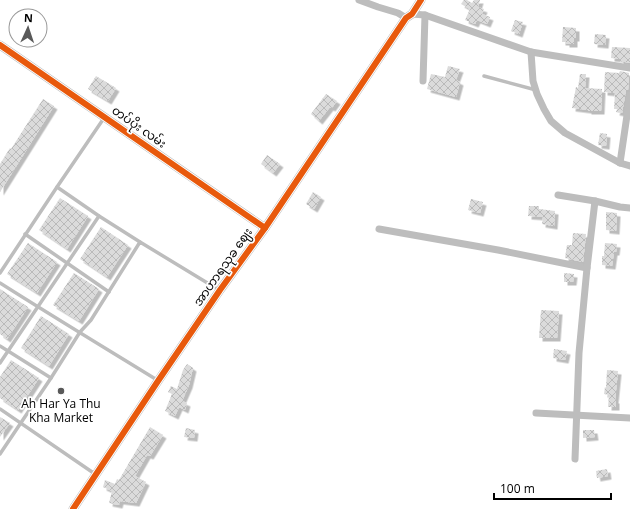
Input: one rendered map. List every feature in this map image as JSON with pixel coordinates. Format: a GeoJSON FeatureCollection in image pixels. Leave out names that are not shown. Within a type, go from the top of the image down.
{"type":"FeatureCollection","features":[{"type":"Feature","properties":{"kind":"street"},"geometry":{"type":"LineString","coordinates":[[359,0],[378,8],[409,16],[425,15],[531,52],[630,68]]}},
{"type":"Feature","properties":{"kind":"street","name":"အာဟာရသုခ ဈေး"},"geometry":{"type":"LineString","coordinates":[[73,509],[220,290],[265,228],[421,0]]}},
{"type":"Feature","properties":{"kind":"street"},"geometry":{"type":"LineString","coordinates":[[423,82],[425,15]]}},
{"type":"Feature","properties":{"kind":"street","name":"တပ်ပိုး လမ်း"},"geometry":{"type":"LineString","coordinates":[[0,45],[265,228]]}},
{"type":"Feature","properties":{"kind":"street"},"geometry":{"type":"LineString","coordinates":[[531,52],[533,81],[544,109],[551,121],[565,133],[630,166]]}},
{"type":"Feature","properties":{"kind":"street"},"geometry":{"type":"LineString","coordinates":[[620,162],[630,95]]}},
{"type":"Feature","properties":{"kind":"street"},"geometry":{"type":"LineString","coordinates":[[558,195],[630,208]]}},
{"type":"Feature","properties":{"kind":"street"},"geometry":{"type":"LineString","coordinates":[[575,459],[579,353],[594,201]]}},
{"type":"Feature","properties":{"kind":"street"},"geometry":{"type":"LineString","coordinates":[[379,229],[498,250],[587,268]]}},
{"type":"Feature","properties":{"kind":"street"},"geometry":{"type":"LineString","coordinates":[[536,413],[630,418]]}},
{"type":"Feature","properties":{"kind":"lane"},"geometry":{"type":"LineString","coordinates":[[484,76],[536,90]]}},
{"type":"Feature","properties":{"kind":"lane"},"geometry":{"type":"LineString","coordinates":[[0,273],[56,187],[105,117]]}},
{"type":"Feature","properties":{"kind":"lane"},"geometry":{"type":"LineString","coordinates":[[56,187],[140,242],[220,290]]}},
{"type":"Feature","properties":{"kind":"lane"},"geometry":{"type":"LineString","coordinates":[[0,363],[99,216]]}},
{"type":"Feature","properties":{"kind":"lane"},"geometry":{"type":"LineString","coordinates":[[25,234],[109,292]]}},
{"type":"Feature","properties":{"kind":"lane"},"geometry":{"type":"LineString","coordinates":[[0,454],[80,332],[91,320],[140,242]]}},
{"type":"Feature","properties":{"kind":"lane"},"geometry":{"type":"LineString","coordinates":[[0,283],[158,381]]}},
{"type":"Feature","properties":{"kind":"lane"},"geometry":{"type":"LineString","coordinates":[[0,346],[51,378]]}},
{"type":"Feature","properties":{"kind":"lane"},"geometry":{"type":"LineString","coordinates":[[0,410],[96,475]]}},
{"type":"Feature","properties":{"kind":"building"},"geometry":{"type":"Polygon","coordinates":[[[464,0],[472,3],[474,0],[480,0],[478,7],[484,9],[482,14],[490,17],[487,24],[477,20],[475,24],[465,20],[470,9],[461,4],[464,0]]]}},
{"type":"Feature","properties":{"kind":"building"},"geometry":{"type":"Polygon","coordinates":[[[515,20],[523,22],[519,34],[511,31],[515,20]]]}},
{"type":"Feature","properties":{"kind":"building"},"geometry":{"type":"Polygon","coordinates":[[[563,27],[576,28],[576,38],[574,38],[574,44],[566,44],[566,42],[562,42],[563,27]]]}},
{"type":"Feature","properties":{"kind":"building"},"geometry":{"type":"Polygon","coordinates":[[[595,34],[606,35],[605,45],[594,44],[595,34]]]}},
{"type":"Feature","properties":{"kind":"building"},"geometry":{"type":"Polygon","coordinates":[[[612,47],[630,48],[630,63],[620,61],[620,59],[611,58],[612,47]]]}},
{"type":"Feature","properties":{"kind":"building"},"geometry":{"type":"Polygon","coordinates":[[[448,66],[460,69],[456,80],[460,82],[456,97],[427,89],[431,74],[445,77],[448,66]]]}},
{"type":"Feature","properties":{"kind":"building"},"geometry":{"type":"Polygon","coordinates":[[[620,71],[629,73],[628,90],[626,90],[622,113],[616,112],[617,109],[614,109],[615,93],[604,92],[605,72],[619,73],[620,71]]]}},
{"type":"Feature","properties":{"kind":"building"},"geometry":{"type":"Polygon","coordinates":[[[580,74],[586,74],[585,88],[602,89],[601,111],[588,111],[572,108],[576,87],[578,88],[580,74]]]}},
{"type":"Feature","properties":{"kind":"building"},"geometry":{"type":"Polygon","coordinates":[[[96,76],[116,88],[108,101],[88,89],[96,76]]]}},
{"type":"Feature","properties":{"kind":"building"},"geometry":{"type":"Polygon","coordinates":[[[326,94],[337,101],[319,121],[311,114],[326,94]]]}},
{"type":"Feature","properties":{"kind":"building"},"geometry":{"type":"Polygon","coordinates":[[[43,99],[54,106],[0,192],[0,164],[43,99]]]}},
{"type":"Feature","properties":{"kind":"building"},"geometry":{"type":"Polygon","coordinates":[[[600,133],[607,134],[606,146],[598,145],[600,133]]]}},
{"type":"Feature","properties":{"kind":"building"},"geometry":{"type":"Polygon","coordinates":[[[267,155],[280,164],[273,173],[261,164],[267,155]]]}},
{"type":"Feature","properties":{"kind":"building"},"geometry":{"type":"Polygon","coordinates":[[[313,192],[321,197],[314,209],[306,204],[313,192]]]}},
{"type":"Feature","properties":{"kind":"building"},"geometry":{"type":"Polygon","coordinates":[[[60,198],[88,216],[67,249],[39,230],[60,198]]]}},
{"type":"Feature","properties":{"kind":"building"},"geometry":{"type":"Polygon","coordinates":[[[471,199],[483,202],[480,213],[468,210],[471,199]]]}},
{"type":"Feature","properties":{"kind":"building"},"geometry":{"type":"Polygon","coordinates":[[[529,206],[539,206],[539,209],[555,211],[554,226],[542,224],[543,217],[528,216],[529,206]]]}},
{"type":"Feature","properties":{"kind":"building"},"geometry":{"type":"Polygon","coordinates":[[[606,212],[617,213],[616,231],[606,230],[606,212]]]}},
{"type":"Feature","properties":{"kind":"building"},"geometry":{"type":"Polygon","coordinates":[[[101,227],[128,245],[107,277],[80,259],[101,227]]]}},
{"type":"Feature","properties":{"kind":"building"},"geometry":{"type":"Polygon","coordinates":[[[573,233],[586,234],[583,262],[565,258],[567,245],[572,245],[573,233]]]}},
{"type":"Feature","properties":{"kind":"building"},"geometry":{"type":"Polygon","coordinates":[[[28,243],[57,262],[37,293],[7,274],[28,243]]]}},
{"type":"Feature","properties":{"kind":"building"},"geometry":{"type":"Polygon","coordinates":[[[605,243],[617,244],[612,266],[602,265],[602,256],[604,256],[605,243]]]}},
{"type":"Feature","properties":{"kind":"building"},"geometry":{"type":"Polygon","coordinates":[[[74,273],[99,289],[79,321],[53,305],[74,273]]]}},
{"type":"Feature","properties":{"kind":"building"},"geometry":{"type":"Polygon","coordinates":[[[564,273],[574,274],[573,282],[564,282],[564,273]]]}},
{"type":"Feature","properties":{"kind":"building"},"geometry":{"type":"Polygon","coordinates":[[[0,289],[28,307],[7,339],[0,334],[0,289]]]}},
{"type":"Feature","properties":{"kind":"building"},"geometry":{"type":"Polygon","coordinates":[[[541,310],[559,311],[557,338],[539,338],[541,310]]]}},
{"type":"Feature","properties":{"kind":"building"},"geometry":{"type":"Polygon","coordinates":[[[41,316],[69,334],[49,366],[21,348],[41,316]]]}},
{"type":"Feature","properties":{"kind":"building"},"geometry":{"type":"Polygon","coordinates":[[[554,349],[567,351],[565,360],[553,358],[554,349]]]}},
{"type":"Feature","properties":{"kind":"building"},"geometry":{"type":"Polygon","coordinates":[[[11,360],[39,378],[18,410],[0,398],[0,377],[11,360]]]}},
{"type":"Feature","properties":{"kind":"building"},"geometry":{"type":"Polygon","coordinates":[[[187,364],[193,368],[189,385],[182,401],[187,403],[185,410],[179,407],[175,416],[165,411],[172,394],[168,392],[171,386],[177,389],[183,370],[187,364]]]}},
{"type":"Feature","properties":{"kind":"building"},"geometry":{"type":"Polygon","coordinates":[[[607,370],[618,371],[615,400],[616,407],[608,407],[609,395],[604,394],[605,387],[606,388],[607,370]]]}},
{"type":"Feature","properties":{"kind":"building"},"geometry":{"type":"Polygon","coordinates":[[[0,417],[10,423],[0,437],[0,417]]]}},
{"type":"Feature","properties":{"kind":"building"},"geometry":{"type":"Polygon","coordinates":[[[150,427],[163,435],[150,456],[147,455],[135,476],[146,482],[136,503],[120,501],[119,505],[109,503],[112,491],[103,487],[105,480],[115,484],[117,479],[119,480],[150,427]]]}},
{"type":"Feature","properties":{"kind":"building"},"geometry":{"type":"Polygon","coordinates":[[[186,428],[195,430],[194,438],[184,437],[186,428]]]}},
{"type":"Feature","properties":{"kind":"building"},"geometry":{"type":"Polygon","coordinates":[[[583,430],[594,430],[595,437],[583,438],[583,430]]]}},
{"type":"Feature","properties":{"kind":"building"},"geometry":{"type":"Polygon","coordinates":[[[607,469],[608,476],[597,478],[596,471],[607,469]]]}},
{"type":"Feature","properties":{"kind":"cycle path"},"geometry":{"type":"LineString","coordinates":[[73,509],[220,290],[265,228],[406,18],[412,14],[421,0]]}},
{"type":"Feature","properties":{"kind":"cycle path"},"geometry":{"type":"LineString","coordinates":[[0,45],[265,228]]}},
{"type":"Feature","properties":{"kind":"place","name":"Ah Har Ya Thu Kha Market"},"geometry":{"type":"Point","coordinates":[61,391]}}]}
